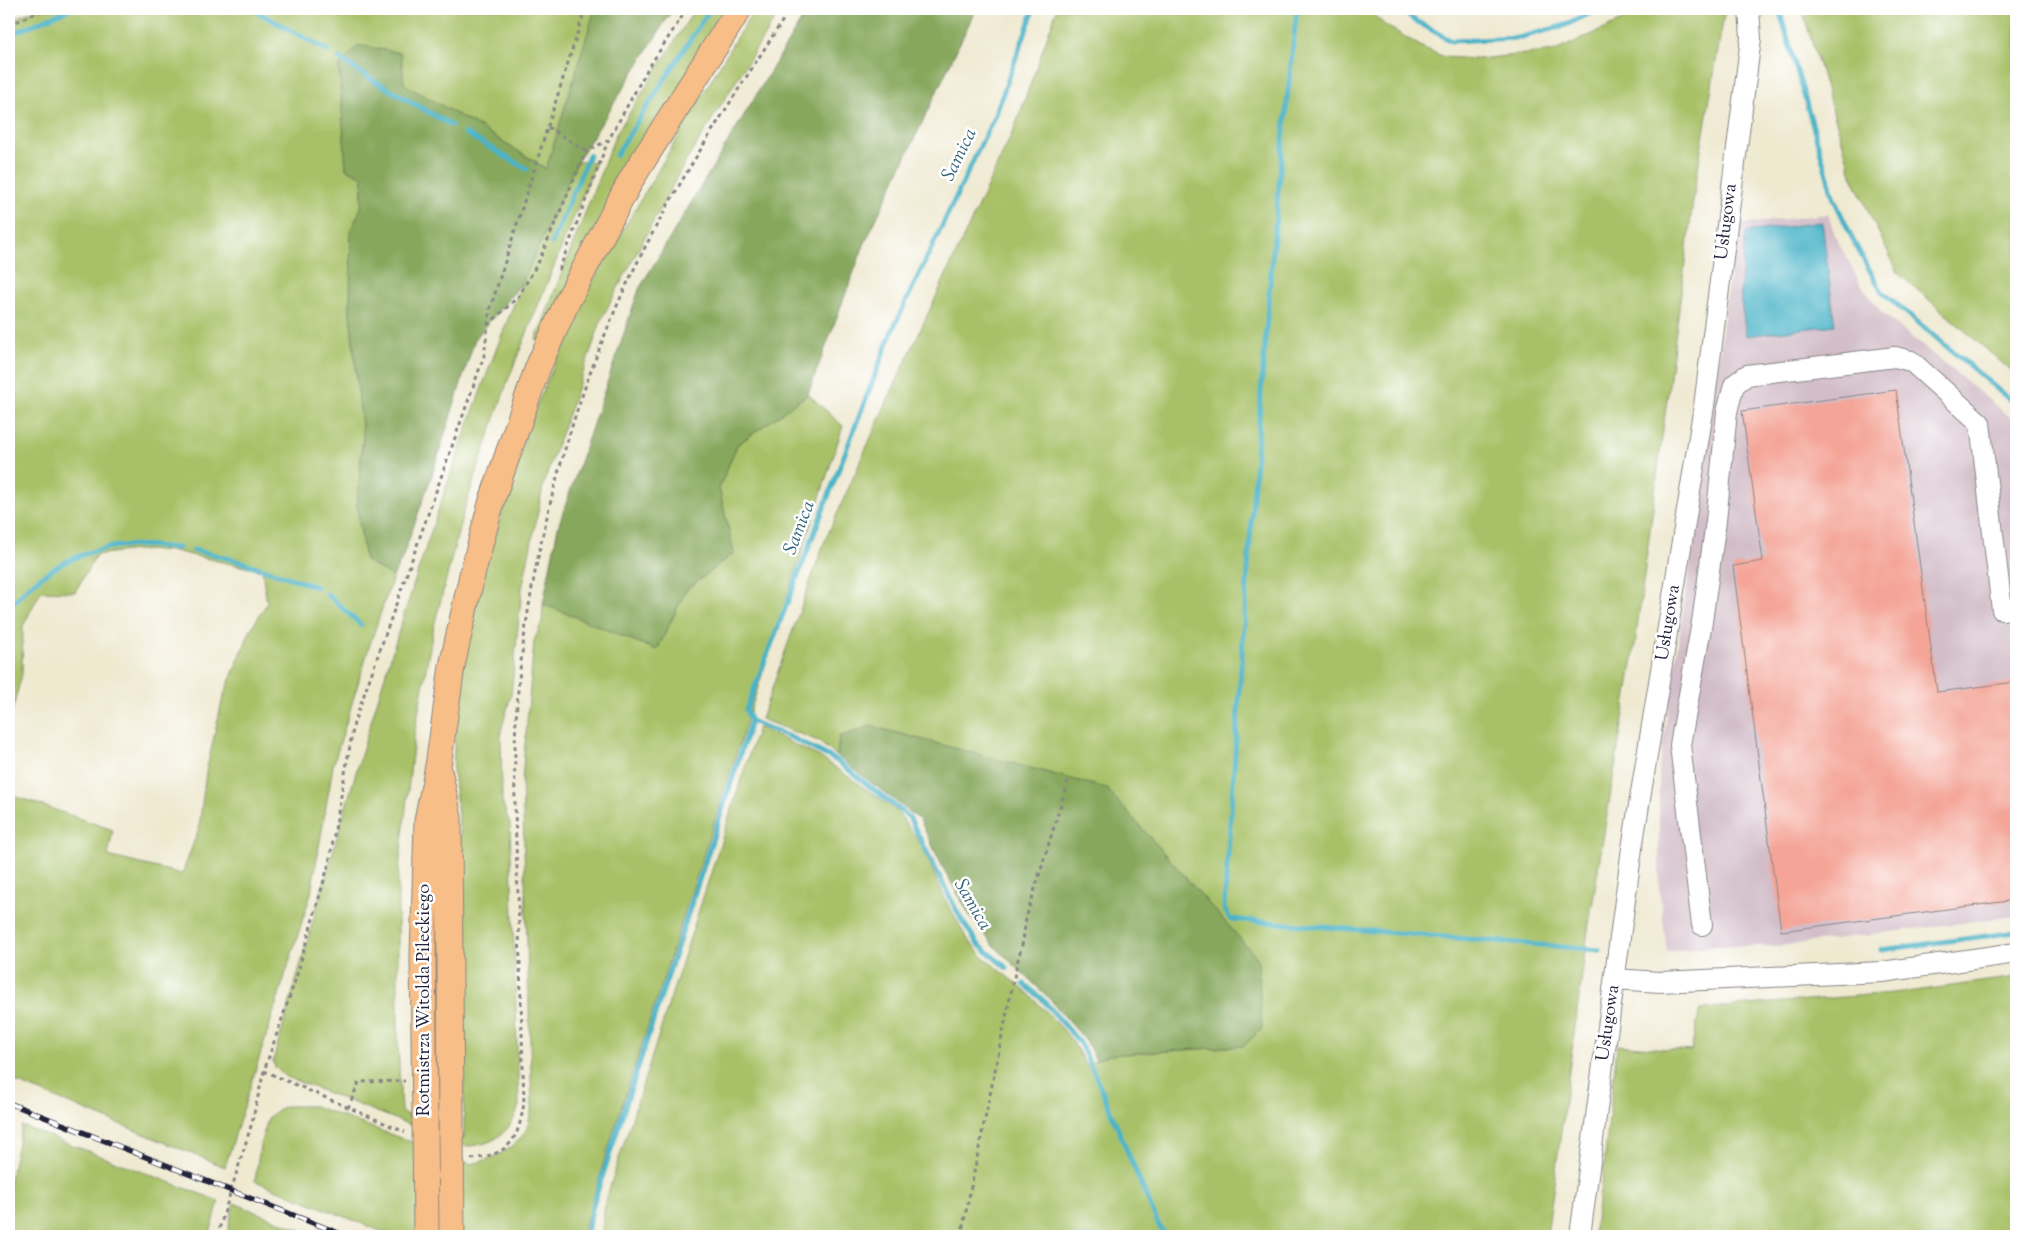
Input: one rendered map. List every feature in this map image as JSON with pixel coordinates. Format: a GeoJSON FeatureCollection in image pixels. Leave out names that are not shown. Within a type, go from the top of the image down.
{"type":"FeatureCollection","features":[{"type":"Feature","properties":{"kind":"main road","name":"Rotmistrza Witolda Pileckiego"},"geometry":{"type":"LineString","coordinates":[[426,1236],[415,1127],[423,956],[426,831],[438,766],[452,666],[472,575],[492,500],[538,367],[568,300],[632,178],[739,9]]}},
{"type":"Feature","properties":{"kind":"main road","name":"Rotmistrza Witolda Pileckiego"},"geometry":{"type":"LineString","coordinates":[[438,766],[449,818],[452,1236]]}},
{"type":"Feature","properties":{"kind":"lane","name":"Usługowa"},"geometry":{"type":"LineString","coordinates":[[1580,1236],[1632,848],[1704,406],[1751,38],[1750,9]]}},
{"type":"Feature","properties":{"kind":"lane"},"geometry":{"type":"LineString","coordinates":[[1702,925],[1680,745],[1702,622],[1716,521],[1727,412],[1734,385],[1747,375],[1895,357],[1911,361],[1980,424],[2002,610],[2016,608]]}},
{"type":"Feature","properties":{"kind":"lane"},"geometry":{"type":"LineString","coordinates":[[1614,979],[1660,982],[1882,972],[2016,953]]}},
{"type":"Feature","properties":{"kind":"path"},"geometry":{"type":"LineString","coordinates":[[9,25],[45,9]]}},
{"type":"Feature","properties":{"kind":"path"},"geometry":{"type":"LineString","coordinates":[[124,9],[127,12]]}},
{"type":"Feature","properties":{"kind":"path"},"geometry":{"type":"LineString","coordinates":[[217,1236],[250,1126],[264,1071],[296,978],[329,862],[354,723],[484,356],[490,309],[585,9]]}},
{"type":"Feature","properties":{"kind":"path"},"geometry":{"type":"LineString","coordinates":[[488,325],[518,297],[538,261],[586,151],[608,140],[647,70],[687,9]]}},
{"type":"Feature","properties":{"kind":"path"},"geometry":{"type":"LineString","coordinates":[[470,1159],[500,1152],[512,1143],[521,1123],[524,1103],[515,753],[519,680],[532,593],[552,494],[572,425],[620,299],[657,226],[703,146],[790,9]]}},
{"type":"Feature","properties":{"kind":"path"},"geometry":{"type":"LineString","coordinates":[[548,127],[586,151]]}},
{"type":"Feature","properties":{"kind":"path"},"geometry":{"type":"LineString","coordinates":[[961,1236],[1023,941],[1026,918],[1069,778]]}},
{"type":"Feature","properties":{"kind":"path"},"geometry":{"type":"LineString","coordinates":[[264,1071],[348,1108],[415,1127]]}},
{"type":"Feature","properties":{"kind":"path"},"geometry":{"type":"LineString","coordinates":[[348,1108],[359,1082],[405,1081]]}},
{"type":"Feature","properties":{"kind":"shaded area"},"geometry":{"type":"Polygon","coordinates":[[[1828,214],[1836,238],[1860,283],[1881,312],[2016,422],[2016,916],[1779,946],[1717,946],[1667,952],[1659,887],[1659,768],[1697,520],[1736,225],[1828,214]]]}},
{"type":"Feature","properties":{"kind":"green space"},"geometry":{"type":"Polygon","coordinates":[[[37,9],[595,9],[547,169],[481,128],[403,84],[345,133],[346,169],[363,176],[361,208],[351,230],[350,313],[363,436],[357,506],[365,560],[393,577],[369,647],[333,766],[311,893],[225,1167],[9,1079],[9,794],[113,830],[108,856],[182,874],[199,828],[206,772],[223,697],[251,629],[267,603],[262,571],[174,551],[135,550],[96,555],[75,592],[41,591],[23,626],[22,674],[9,723],[9,21],[37,9]]]}},
{"type":"Feature","properties":{"kind":"green space"},"geometry":{"type":"Polygon","coordinates":[[[595,9],[673,9],[577,162],[522,283],[475,339],[432,475],[403,556],[393,577],[365,560],[357,506],[363,436],[350,313],[351,230],[361,208],[363,177],[346,169],[339,67],[358,45],[401,53],[404,84],[481,128],[546,169],[595,9]]]}},
{"type":"Feature","properties":{"kind":"green space"},"geometry":{"type":"Polygon","coordinates":[[[695,9],[727,9],[540,341],[536,339],[615,136],[695,9]]]}},
{"type":"Feature","properties":{"kind":"green space"},"geometry":{"type":"Polygon","coordinates":[[[755,9],[781,9],[683,166],[603,316],[544,482],[522,589],[511,695],[501,731],[502,802],[510,824],[519,1105],[512,1123],[500,1136],[484,1143],[465,1146],[284,1076],[275,1067],[273,1061],[387,669],[450,475],[485,379],[548,223],[577,162],[596,162],[508,380],[464,510],[433,630],[414,737],[398,879],[398,1043],[401,1112],[464,1138],[463,863],[453,769],[457,693],[479,588],[531,418],[584,296],[755,9]]]}},
{"type":"Feature","properties":{"kind":"green space"},"geometry":{"type":"Polygon","coordinates":[[[808,9],[976,9],[864,245],[808,394],[737,445],[719,488],[734,553],[686,590],[657,650],[543,604],[558,527],[639,289],[808,9]]]}},
{"type":"Feature","properties":{"kind":"green space"},"geometry":{"type":"Polygon","coordinates":[[[1057,9],[1367,9],[1385,25],[1422,47],[1444,57],[1478,59],[1555,51],[1648,9],[1725,9],[1695,186],[1634,652],[1588,930],[1547,1236],[601,1236],[605,1202],[758,727],[820,757],[896,810],[922,846],[947,903],[966,937],[982,956],[1030,995],[1058,1024],[1073,1042],[1086,1066],[1109,1055],[1243,1046],[1258,959],[1106,788],[839,737],[837,756],[818,741],[761,719],[824,543],[884,408],[1015,127],[1057,9]]]}},
{"type":"Feature","properties":{"kind":"green space"},"geometry":{"type":"Polygon","coordinates":[[[1802,9],[2016,9],[2016,375],[1898,273],[1854,181],[1802,9]]]}},
{"type":"Feature","properties":{"kind":"green space"},"geometry":{"type":"Polygon","coordinates":[[[808,394],[843,426],[606,1155],[582,1236],[393,1236],[255,1181],[260,1146],[268,1118],[285,1106],[314,1106],[471,1164],[502,1153],[516,1143],[526,1130],[532,1107],[522,780],[534,641],[542,622],[543,604],[657,650],[686,590],[733,553],[719,488],[737,445],[808,394]]]}},
{"type":"Feature","properties":{"kind":"green space"},"geometry":{"type":"Polygon","coordinates":[[[871,726],[1106,788],[1258,959],[1262,1029],[1243,1046],[1109,1055],[1096,1060],[1086,1041],[1048,997],[994,946],[971,918],[941,864],[920,820],[837,756],[839,737],[871,726]]]}},
{"type":"Feature","properties":{"kind":"green space"},"geometry":{"type":"Polygon","coordinates":[[[2016,977],[2016,1236],[1593,1236],[1604,1165],[1617,1045],[1691,1051],[1700,1009],[1915,991],[2016,977]]]}},
{"type":"Feature","properties":{"kind":"green space"},"geometry":{"type":"Polygon","coordinates":[[[22,1126],[219,1201],[209,1236],[9,1236],[9,1183],[22,1126]]]}},
{"type":"Feature","properties":{"kind":"green space"},"geometry":{"type":"Polygon","coordinates":[[[234,1203],[316,1236],[230,1236],[227,1234],[234,1203]]]}},
{"type":"Feature","properties":{"kind":"water"},"geometry":{"type":"Polygon","coordinates":[[[1822,222],[1835,325],[1746,336],[1740,293],[1746,232],[1822,222]]]}},
{"type":"Feature","properties":{"kind":"building"},"geometry":{"type":"Polygon","coordinates":[[[1896,390],[1937,692],[2016,682],[2016,900],[1781,931],[1733,566],[1763,561],[1742,411],[1896,390]]]}},
{"type":"Feature","properties":{"kind":"waterway"},"geometry":{"type":"LineString","coordinates":[[9,35],[70,9]]}},
{"type":"Feature","properties":{"kind":"waterway"},"geometry":{"type":"LineString","coordinates":[[252,9],[328,51]]}},
{"type":"Feature","properties":{"kind":"waterway"},"geometry":{"type":"LineString","coordinates":[[616,155],[710,9]]}},
{"type":"Feature","properties":{"kind":"waterway","name":"Samica"},"geometry":{"type":"LineString","coordinates":[[1007,968],[978,944],[961,919],[909,817],[836,760],[792,738],[751,721],[746,710],[892,331],[995,115],[1034,9]]}},
{"type":"Feature","properties":{"kind":"waterway"},"geometry":{"type":"LineString","coordinates":[[1297,9],[1274,233],[1224,908],[1230,919],[1599,950]]}},
{"type":"Feature","properties":{"kind":"waterway"},"geometry":{"type":"LineString","coordinates":[[1400,9],[1411,18],[1451,41],[1518,38],[1566,25],[1599,9]]}},
{"type":"Feature","properties":{"kind":"waterway"},"geometry":{"type":"LineString","coordinates":[[1779,9],[1834,199],[1855,244],[1882,292],[2016,405]]}},
{"type":"Feature","properties":{"kind":"waterway"},"geometry":{"type":"LineString","coordinates":[[339,58],[366,76],[451,125]]}},
{"type":"Feature","properties":{"kind":"waterway"},"geometry":{"type":"LineString","coordinates":[[465,133],[527,169]]}},
{"type":"Feature","properties":{"kind":"waterway"},"geometry":{"type":"LineString","coordinates":[[552,243],[589,155]]}},
{"type":"Feature","properties":{"kind":"waterway"},"geometry":{"type":"LineString","coordinates":[[9,609],[39,578],[78,557],[106,548],[124,546],[142,545],[179,548]]}},
{"type":"Feature","properties":{"kind":"waterway"},"geometry":{"type":"LineString","coordinates":[[193,550],[270,571],[316,587]]}},
{"type":"Feature","properties":{"kind":"waterway"},"geometry":{"type":"LineString","coordinates":[[327,594],[361,625]]}},
{"type":"Feature","properties":{"kind":"waterway"},"geometry":{"type":"LineString","coordinates":[[586,1236],[593,1205],[751,721]]}},
{"type":"Feature","properties":{"kind":"waterway"},"geometry":{"type":"LineString","coordinates":[[1881,950],[2016,932]]}},
{"type":"Feature","properties":{"kind":"waterway","name":"Samica"},"geometry":{"type":"LineString","coordinates":[[1024,984],[1043,1000],[1080,1043],[1158,1224],[1166,1236]]}},
{"type":"Feature","properties":{"kind":"railway"},"geometry":{"type":"LineString","coordinates":[[9,1103],[346,1236]]}}]}
